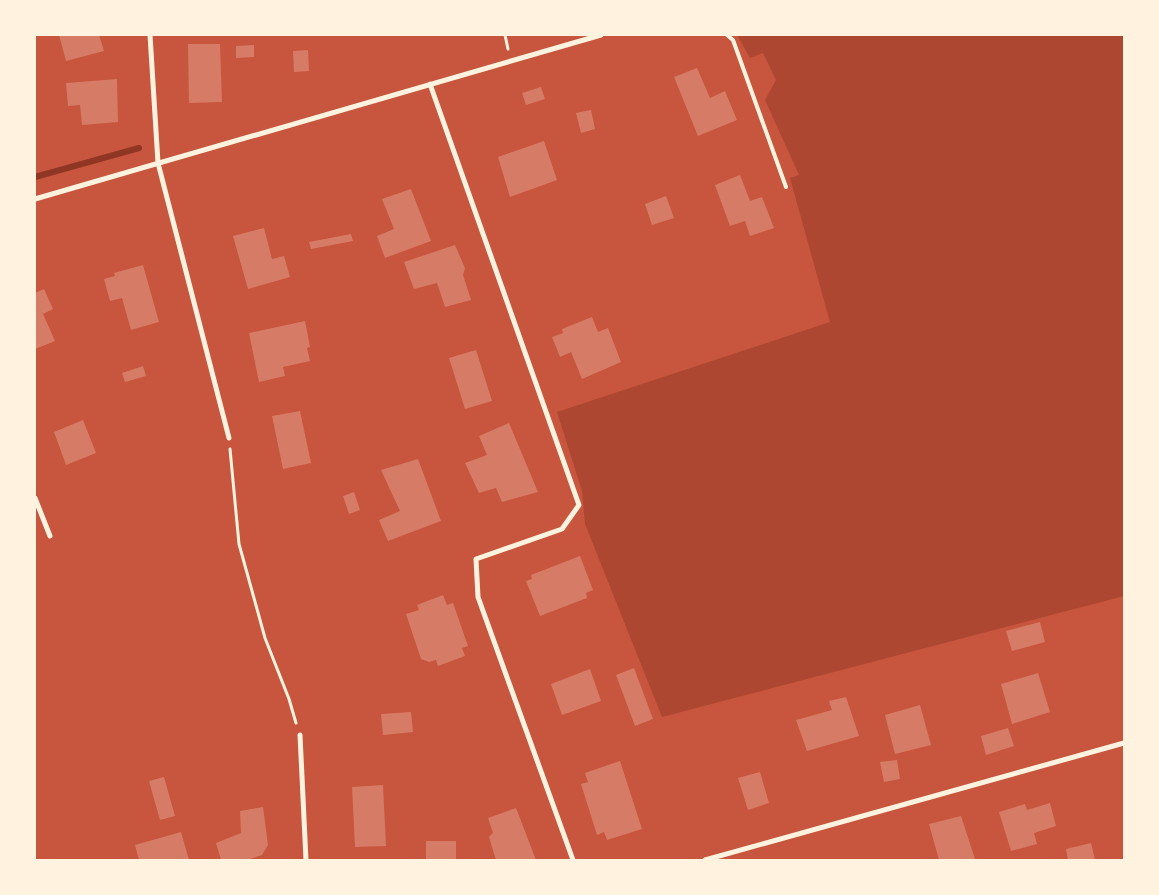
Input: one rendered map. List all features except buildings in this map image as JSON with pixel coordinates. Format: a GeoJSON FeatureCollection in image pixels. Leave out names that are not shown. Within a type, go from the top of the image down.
{"type":"FeatureCollection","features":[{"type":"Feature","properties":{"kind":"street"},"geometry":{"type":"LineString","coordinates":[[150,35],[158,163],[229,438]]}},
{"type":"Feature","properties":{"kind":"street"},"geometry":{"type":"LineString","coordinates":[[35,199],[601,35]]}},
{"type":"Feature","properties":{"kind":"street"},"geometry":{"type":"LineString","coordinates":[[430,84],[579,504],[562,529],[476,558],[478,596],[573,860]]}},
{"type":"Feature","properties":{"kind":"street"},"geometry":{"type":"LineString","coordinates":[[35,498],[50,536]]}},
{"type":"Feature","properties":{"kind":"street"},"geometry":{"type":"LineString","coordinates":[[300,735],[306,860]]}},
{"type":"Feature","properties":{"kind":"street"},"geometry":{"type":"LineString","coordinates":[[705,860],[1124,743]]}},
{"type":"Feature","properties":{"kind":"lane"},"geometry":{"type":"LineString","coordinates":[[728,35],[733,40],[786,187]]}},
{"type":"Feature","properties":{"kind":"path"},"geometry":{"type":"LineString","coordinates":[[229,438],[240,544],[265,638],[289,699],[300,735]]}},
{"type":"Feature","properties":{"kind":"shaded area"},"geometry":{"type":"Polygon","coordinates":[[[737,35],[1124,35],[1124,596],[662,717],[585,524],[582,491],[557,412],[830,322],[790,178],[799,175],[765,100],[776,80],[763,53],[750,58],[737,35]]]}},
{"type":"Feature","properties":{"kind":"waterway"},"geometry":{"type":"LineString","coordinates":[[35,177],[139,148]]}}]}
